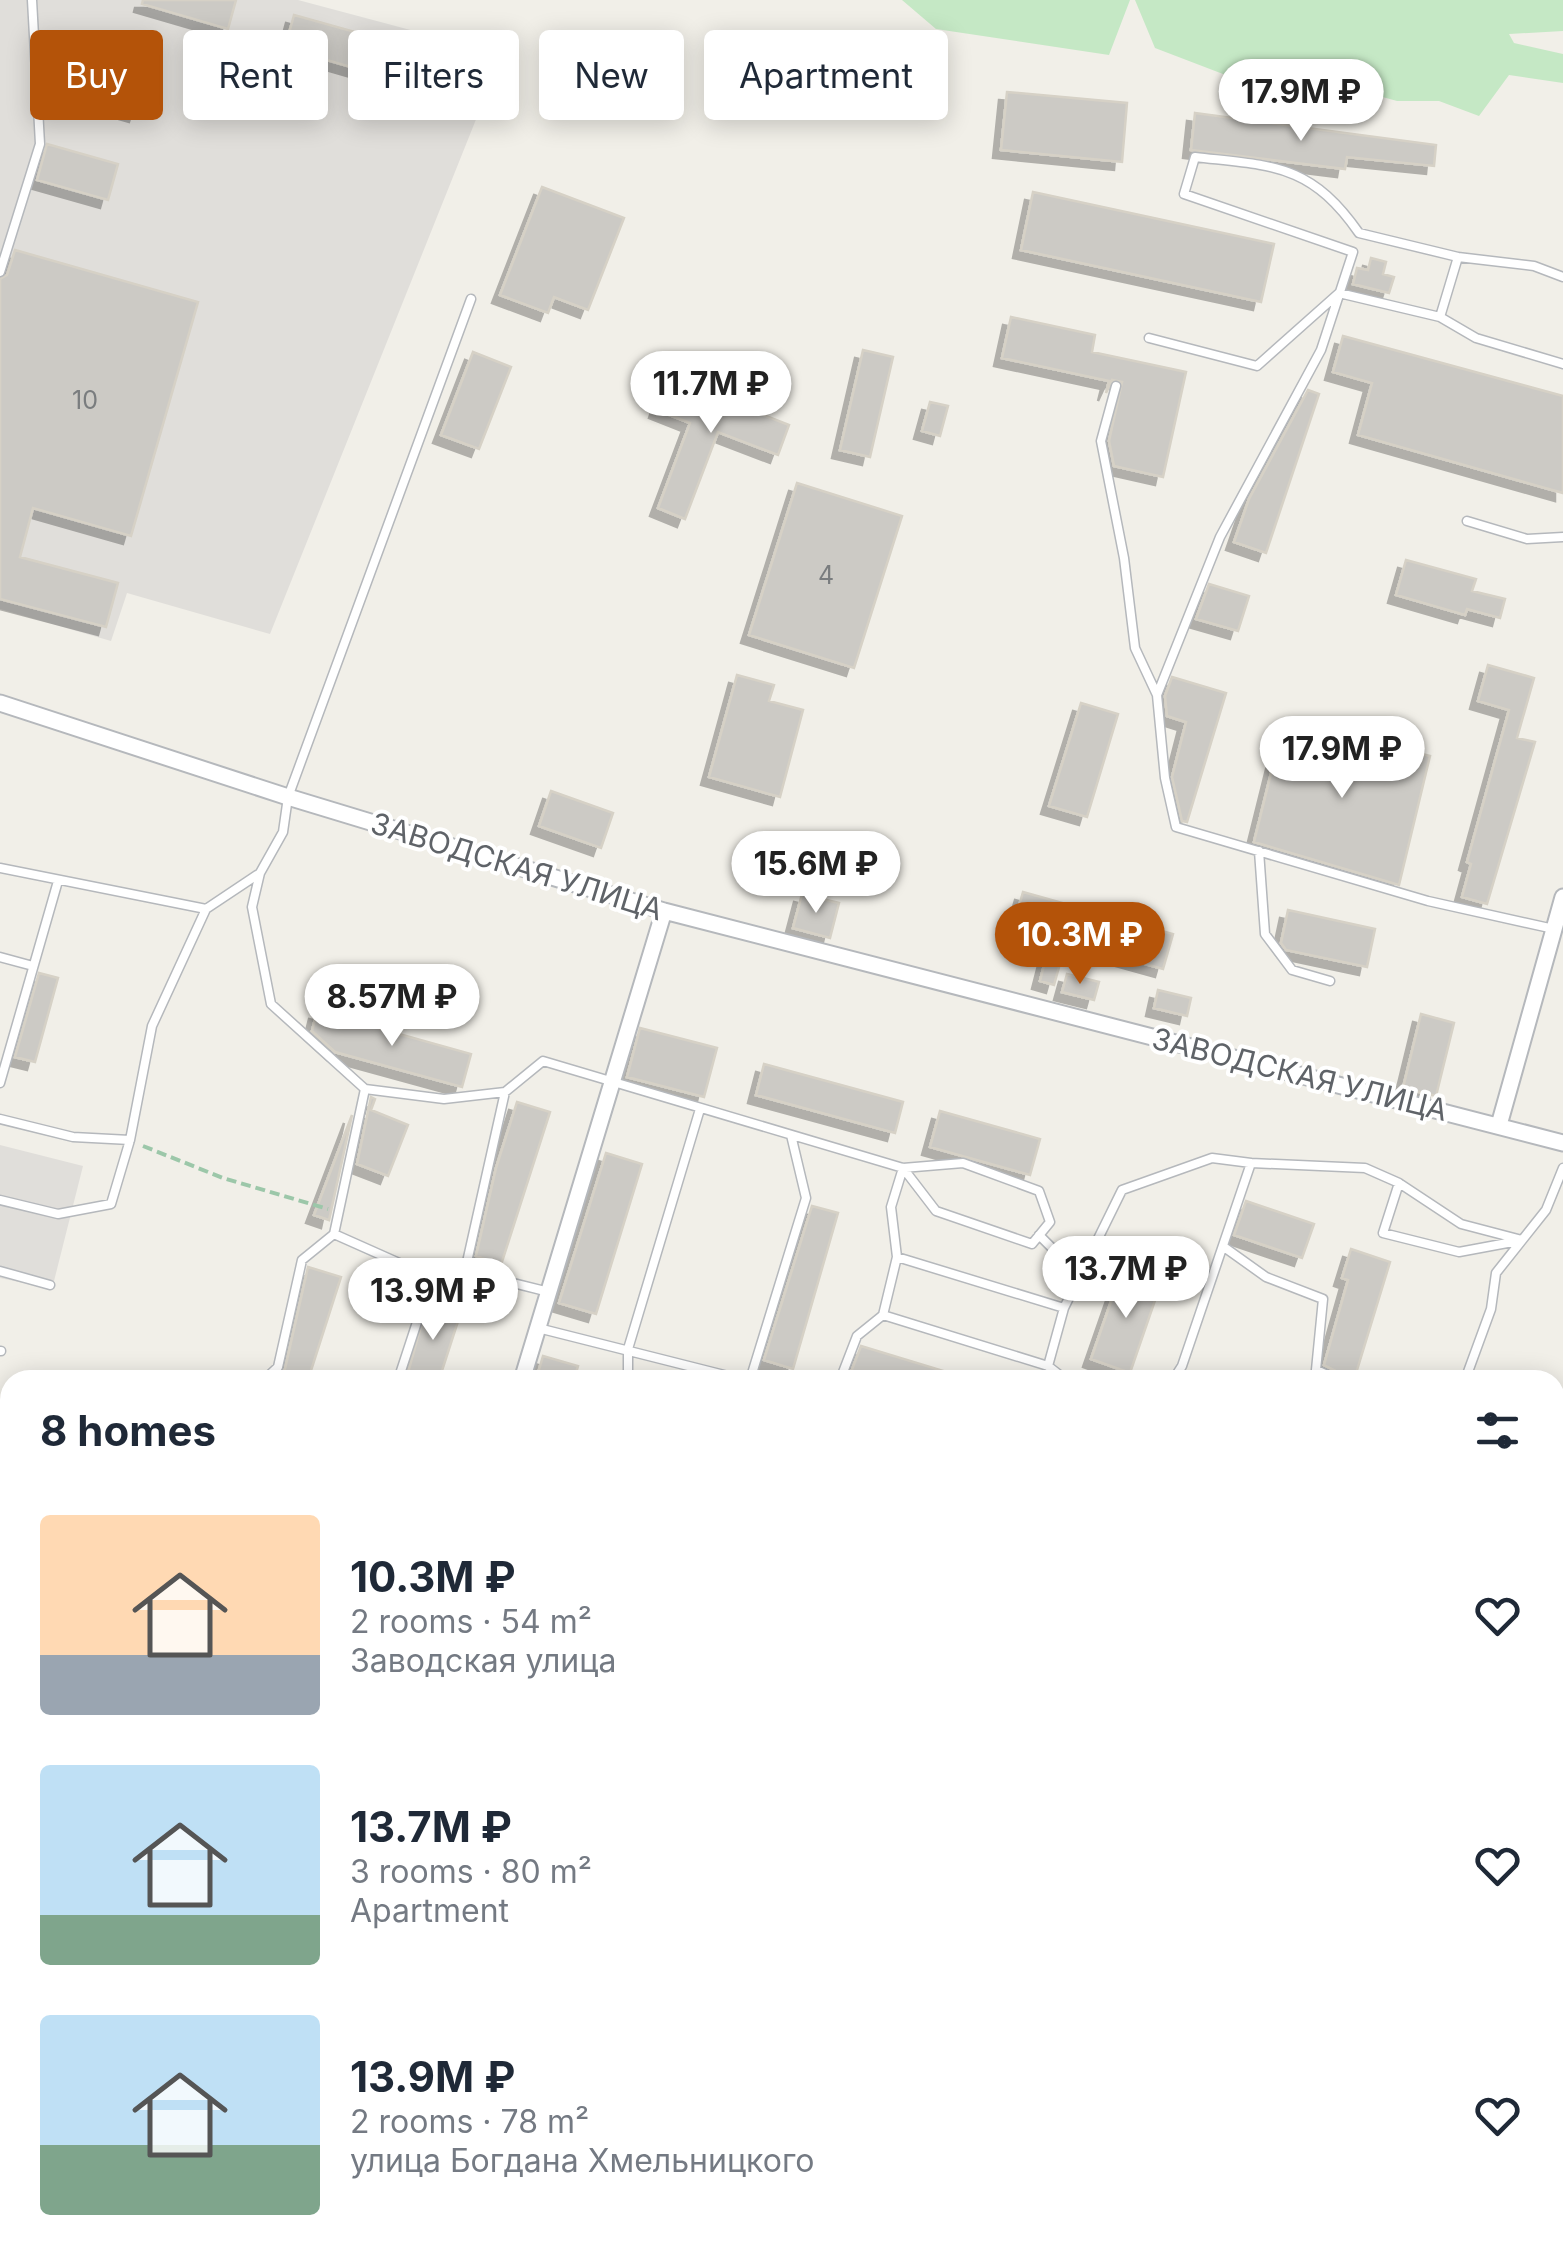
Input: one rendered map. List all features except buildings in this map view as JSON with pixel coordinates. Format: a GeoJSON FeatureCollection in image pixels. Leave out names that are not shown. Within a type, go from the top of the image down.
{"type":"FeatureCollection","features":[{"type":"Feature","properties":{"kind":"street","name":"ЗАВОДСКАЯ УЛИЦА"},"geometry":{"type":"LineString","coordinates":[[0,703],[288,797],[664,911],[1563,1143]]}},
{"type":"Feature","properties":{"kind":"street"},"geometry":{"type":"LineString","coordinates":[[1499,1125],[1562,901]]}},
{"type":"Feature","properties":{"kind":"street"},"geometry":{"type":"LineString","coordinates":[[525,1370],[664,911]]}},
{"type":"Feature","properties":{"kind":"lane"},"geometry":{"type":"LineString","coordinates":[[0,272],[40,144],[32,0]]}},
{"type":"Feature","properties":{"kind":"lane"},"geometry":{"type":"LineString","coordinates":[[1352,252],[1184,194],[1194,157],[1287,168],[1338,203],[1359,232],[1458,258],[1534,266],[1563,277]]}},
{"type":"Feature","properties":{"kind":"lane"},"geometry":{"type":"LineString","coordinates":[[1157,695],[1220,537],[1321,350],[1359,232]]}},
{"type":"Feature","properties":{"kind":"lane"},"geometry":{"type":"LineString","coordinates":[[1440,317],[1458,258]]}},
{"type":"Feature","properties":{"kind":"lane"},"geometry":{"type":"LineString","coordinates":[[1339,293],[1440,317],[1476,338],[1563,364]]}},
{"type":"Feature","properties":{"kind":"lane"},"geometry":{"type":"LineString","coordinates":[[1148,338],[1256,366],[1339,293]]}},
{"type":"Feature","properties":{"kind":"lane"},"geometry":{"type":"LineString","coordinates":[[471,299],[288,797],[283,832],[260,872],[252,907],[270,1004],[365,1088],[444,1100],[505,1092],[543,1061],[903,1168],[962,1163],[1039,1192],[1050,1222],[1032,1244],[936,1212],[903,1168]]}},
{"type":"Feature","properties":{"kind":"lane"},"geometry":{"type":"LineString","coordinates":[[1116,386],[1101,441],[1135,648],[1157,695],[1165,778],[1176,827],[1428,901],[1554,929]]}},
{"type":"Feature","properties":{"kind":"lane"},"geometry":{"type":"LineString","coordinates":[[1467,521],[1527,539],[1563,537]]}},
{"type":"Feature","properties":{"kind":"lane"},"geometry":{"type":"LineString","coordinates":[[1259,851],[1266,934],[1292,970],[1330,981]]}},
{"type":"Feature","properties":{"kind":"lane"},"geometry":{"type":"LineString","coordinates":[[0,868],[206,909]]}},
{"type":"Feature","properties":{"kind":"lane"},"geometry":{"type":"LineString","coordinates":[[0,1200],[58,1214],[111,1204],[130,1140],[152,1026],[206,909],[260,872]]}},
{"type":"Feature","properties":{"kind":"lane"},"geometry":{"type":"LineString","coordinates":[[0,1081],[58,880]]}},
{"type":"Feature","properties":{"kind":"lane"},"geometry":{"type":"LineString","coordinates":[[0,958],[34,966]]}},
{"type":"Feature","properties":{"kind":"lane"},"geometry":{"type":"LineString","coordinates":[[275,1370],[302,1260],[334,1234],[365,1088]]}},
{"type":"Feature","properties":{"kind":"lane"},"geometry":{"type":"LineString","coordinates":[[464,1271],[505,1092]]}},
{"type":"Feature","properties":{"kind":"lane"},"geometry":{"type":"LineString","coordinates":[[628,1370],[628,1350],[700,1109]]}},
{"type":"Feature","properties":{"kind":"lane"},"geometry":{"type":"LineString","coordinates":[[0,1119],[58,1134],[130,1140]]}},
{"type":"Feature","properties":{"kind":"lane"},"geometry":{"type":"LineString","coordinates":[[750,1370],[806,1198],[791,1135]]}},
{"type":"Feature","properties":{"kind":"lane"},"geometry":{"type":"LineString","coordinates":[[1048,1366],[1072,1288],[1122,1190],[1212,1158],[1365,1168],[1399,1182],[1461,1224],[1522,1240]]}},
{"type":"Feature","properties":{"kind":"lane"},"geometry":{"type":"LineString","coordinates":[[1177,1370],[1252,1163]]}},
{"type":"Feature","properties":{"kind":"lane"},"geometry":{"type":"LineString","coordinates":[[844,1370],[856,1336],[882,1315],[897,1257],[892,1207],[903,1168]]}},
{"type":"Feature","properties":{"kind":"lane"},"geometry":{"type":"LineString","coordinates":[[1469,1370],[1491,1310],[1496,1274],[1546,1210],[1563,1168]]}},
{"type":"Feature","properties":{"kind":"lane"},"geometry":{"type":"LineString","coordinates":[[1399,1182],[1383,1233],[1459,1252],[1522,1240]]}},
{"type":"Feature","properties":{"kind":"lane"},"geometry":{"type":"LineString","coordinates":[[334,1234],[426,1276],[464,1271],[549,1292]]}},
{"type":"Feature","properties":{"kind":"lane"},"geometry":{"type":"LineString","coordinates":[[1039,1235],[1064,1259],[1072,1288]]}},
{"type":"Feature","properties":{"kind":"lane"},"geometry":{"type":"LineString","coordinates":[[1224,1248],[1266,1276],[1323,1299],[1316,1370]]}},
{"type":"Feature","properties":{"kind":"lane"},"geometry":{"type":"LineString","coordinates":[[897,1257],[1064,1308]]}},
{"type":"Feature","properties":{"kind":"lane"},"geometry":{"type":"LineString","coordinates":[[0,1271],[50,1285]]}},
{"type":"Feature","properties":{"kind":"lane"},"geometry":{"type":"LineString","coordinates":[[882,1315],[1053,1370]]}},
{"type":"Feature","properties":{"kind":"lane"},"geometry":{"type":"LineString","coordinates":[[401,1370],[419,1316]]}},
{"type":"Feature","properties":{"kind":"lane"},"geometry":{"type":"LineString","coordinates":[[538,1328],[707,1370]]}},
{"type":"Feature","properties":{"kind":"path"},"geometry":{"type":"LineString","coordinates":[[130,1140],[223,1178],[338,1212]]}},
{"type":"Feature","properties":{"kind":"shaded area"},"geometry":{"type":"Polygon","coordinates":[[[0,0],[298,0],[410,30],[348,30],[348,120],[476,120],[270,634],[127,593],[111,641],[0,609],[0,0]]]}},
{"type":"Feature","properties":{"kind":"shaded area"},"geometry":{"type":"Polygon","coordinates":[[[0,1145],[83,1166],[52,1289],[0,1278],[0,1145]]]}},
{"type":"Feature","properties":{"kind":"green space"},"geometry":{"type":"Polygon","coordinates":[[[902,0],[1130,0],[1109,55],[936,29],[902,0]]]}},
{"type":"Feature","properties":{"kind":"green space"},"geometry":{"type":"Polygon","coordinates":[[[1135,0],[1563,0],[1563,31],[1509,34],[1514,43],[1563,54],[1563,83],[1509,75],[1479,116],[1439,101],[1397,101],[1328,82],[1278,95],[1155,48],[1135,0]]]}}]}
